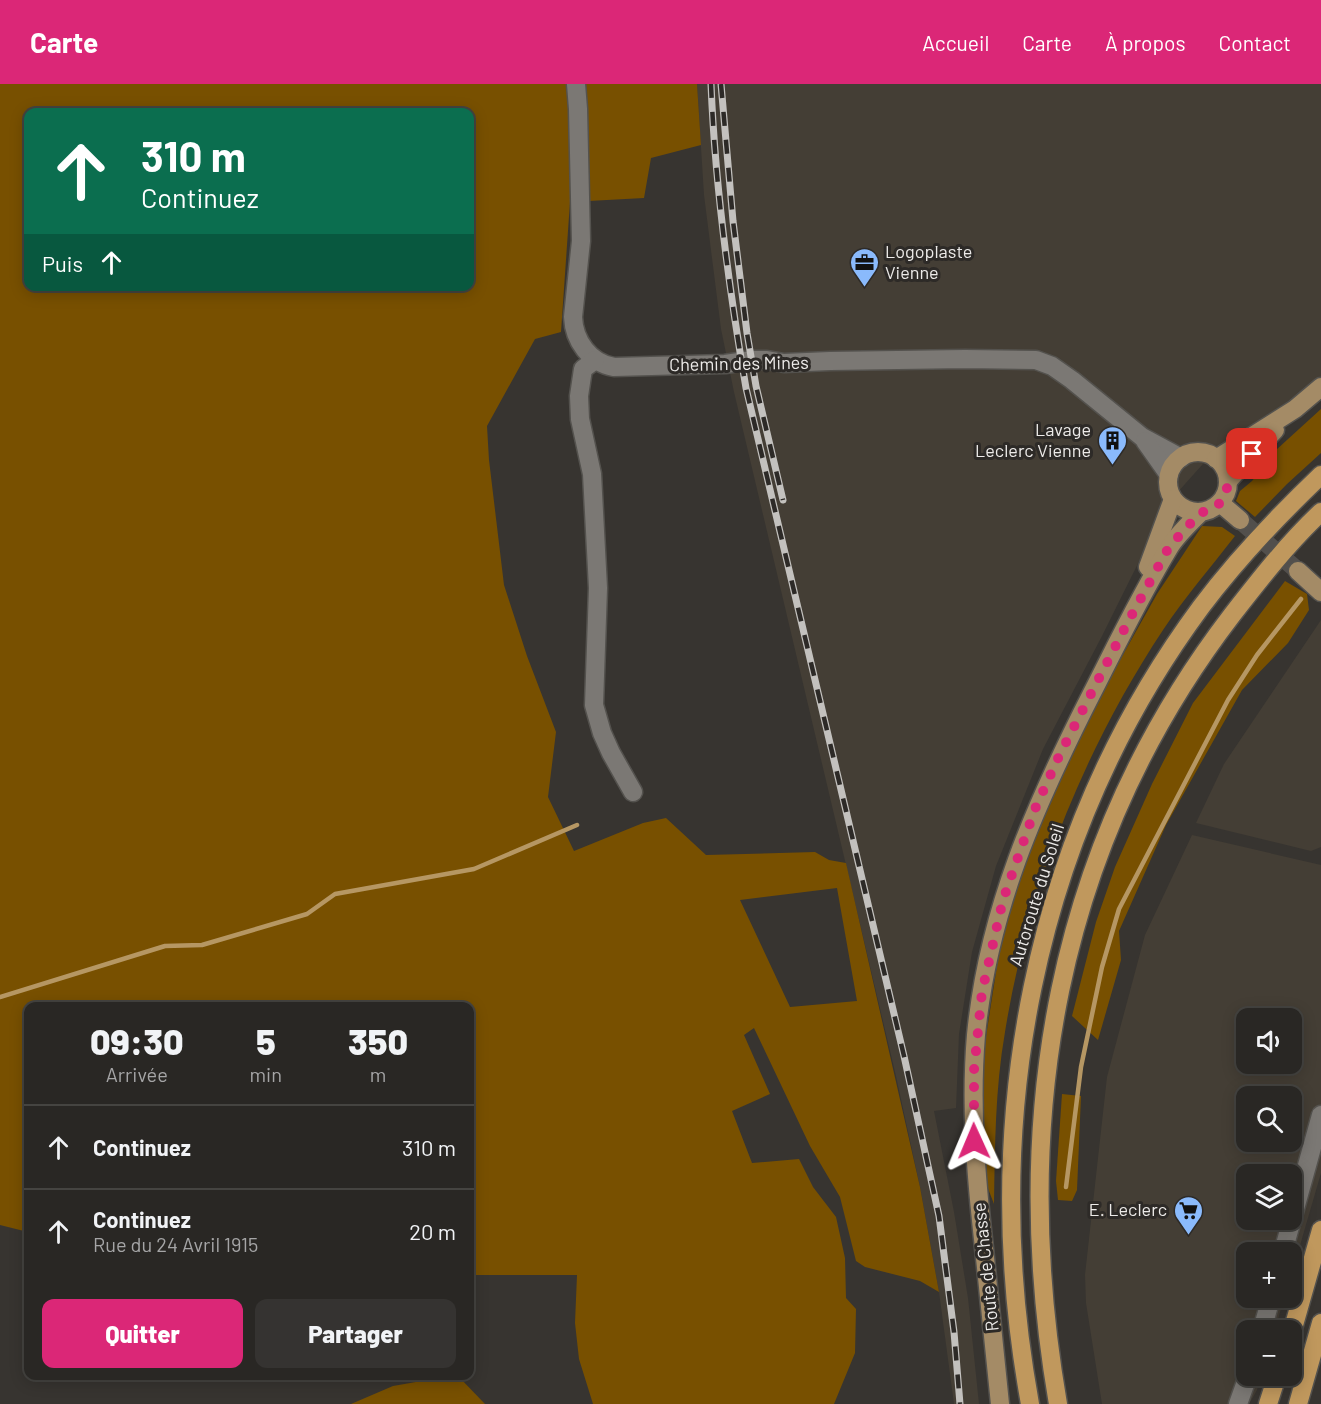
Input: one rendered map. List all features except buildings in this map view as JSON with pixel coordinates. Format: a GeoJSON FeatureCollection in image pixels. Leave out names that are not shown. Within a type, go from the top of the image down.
{"type":"FeatureCollection","features":[{"type":"Feature","properties":{"kind":"highway","name":"Autoroute du Soleil"},"geometry":{"type":"LineString","coordinates":[[1029,1404],[1017,1318],[1013,1268],[1011,1174],[1013,1120],[1023,1031],[1033,980],[1061,877],[1091,800],[1114,750],[1173,648],[1202,606],[1257,540],[1321,474]]}},
{"type":"Feature","properties":{"kind":"highway"},"geometry":{"type":"LineString","coordinates":[[1058,1404],[1043,1293],[1039,1228],[1041,1127],[1052,1032],[1069,950],[1086,892],[1114,818],[1139,762],[1166,712],[1204,651],[1249,592],[1321,512]]}},
{"type":"Feature","properties":{"kind":"highway"},"geometry":{"type":"LineString","coordinates":[[1295,1320],[1321,1230]]}},
{"type":"Feature","properties":{"kind":"highway"},"geometry":{"type":"LineString","coordinates":[[1298,1404],[1321,1323]]}},
{"type":"Feature","properties":{"kind":"highway"},"geometry":{"type":"LineString","coordinates":[[1268,1404],[1274,1386]]}},
{"type":"Feature","properties":{"kind":"main road"},"geometry":{"type":"LineString","coordinates":[[1228,481],[1295,409],[1321,387]]}},
{"type":"Feature","properties":{"kind":"main road"},"geometry":{"type":"LineString","coordinates":[[1216,459],[1295,409]]}},
{"type":"Feature","properties":{"kind":"main road"},"geometry":{"type":"LineString","coordinates":[[1200,452],[1216,459],[1224,468],[1228,481],[1226,494],[1220,503],[1200,513],[1182,508],[1173,499],[1168,487],[1169,475],[1174,464],[1188,454],[1200,452]]}},
{"type":"Feature","properties":{"kind":"main road","name":"Route de Chasse"},"geometry":{"type":"LineString","coordinates":[[1129,620],[1173,499]]}},
{"type":"Feature","properties":{"kind":"main road"},"geometry":{"type":"LineString","coordinates":[[1220,503],[1240,520]]}},
{"type":"Feature","properties":{"kind":"main road","name":"Route de Chasse"},"geometry":{"type":"LineString","coordinates":[[1000,1404],[975,1163],[974,1070],[982,992],[1003,900],[1035,809],[1060,754],[1169,547],[1200,513]]}},
{"type":"Feature","properties":{"kind":"main road"},"geometry":{"type":"LineString","coordinates":[[1298,571],[1320,593]]}},
{"type":"Feature","properties":{"kind":"street"},"geometry":{"type":"LineString","coordinates":[[576,84],[581,182],[581,241],[573,317],[574,329],[579,341],[595,360],[583,369],[579,408],[592,474],[596,544],[598,623],[594,705],[602,733],[633,792]]}},
{"type":"Feature","properties":{"kind":"street","name":"Chemin des Mines"},"geometry":{"type":"LineString","coordinates":[[595,360],[602,365],[614,367],[725,364],[753,360],[784,363],[1036,360],[1052,366],[1142,437],[1180,458]]}},
{"type":"Feature","properties":{"kind":"street","name":"Chemin des Mines"},"geometry":{"type":"LineString","coordinates":[[1142,437],[1169,475]]}},
{"type":"Feature","properties":{"kind":"street"},"geometry":{"type":"LineString","coordinates":[[1286,1242],[1321,1115]]}},
{"type":"Feature","properties":{"kind":"street"},"geometry":{"type":"LineString","coordinates":[[1238,1404],[1244,1386]]}},
{"type":"Feature","properties":{"kind":"shaded area"},"geometry":{"type":"Polygon","coordinates":[[[0,84],[697,84],[701,145],[651,158],[644,198],[570,202],[561,332],[535,339],[487,426],[504,585],[527,656],[556,732],[548,797],[574,851],[643,823],[666,818],[706,855],[815,852],[829,860],[846,863],[920,1187],[939,1292],[920,1281],[865,1267],[856,1261],[840,1197],[810,1146],[754,1028],[744,1035],[770,1094],[732,1111],[752,1163],[799,1159],[813,1187],[836,1217],[845,1258],[846,1298],[856,1309],[855,1353],[834,1404],[593,1404],[579,1359],[575,1323],[577,1275],[474,1275],[474,1002],[24,1002],[24,1231],[0,1225],[0,84]],[[837,888],[740,900],[790,1007],[857,1001],[837,888]]]}},
{"type":"Feature","properties":{"kind":"shaded area"},"geometry":{"type":"Polygon","coordinates":[[[697,84],[1321,84],[1321,380],[1219,446],[1168,503],[1043,749],[996,866],[972,952],[959,1034],[956,1108],[934,1111],[968,1298],[979,1404],[954,1404],[939,1292],[920,1187],[896,1076],[734,392],[721,329],[704,195],[697,84]]]}},
{"type":"Feature","properties":{"kind":"shaded area"},"geometry":{"type":"Polygon","coordinates":[[[1321,409],[1321,453],[1255,517],[1236,501],[1240,491],[1252,481],[1276,450],[1321,409]]]}},
{"type":"Feature","properties":{"kind":"shaded area"},"geometry":{"type":"Polygon","coordinates":[[[1202,526],[1222,527],[1235,536],[1171,618],[1134,676],[1108,724],[1063,823],[1028,926],[1015,979],[999,1075],[994,1204],[984,1178],[981,1103],[985,1043],[999,953],[1018,882],[1039,823],[1093,708],[1157,594],[1202,526]]]}},
{"type":"Feature","properties":{"kind":"shaded area"},"geometry":{"type":"Polygon","coordinates":[[[1285,581],[1307,594],[1309,610],[1288,643],[1242,690],[1166,825],[1119,931],[1121,960],[1098,1040],[1072,1016],[1096,922],[1115,867],[1152,784],[1193,703],[1285,581]]]}},
{"type":"Feature","properties":{"kind":"shaded area"},"geometry":{"type":"Polygon","coordinates":[[[1321,620],[1321,847],[1311,851],[1196,823],[1224,764],[1321,620]]]}},
{"type":"Feature","properties":{"kind":"shaded area"},"geometry":{"type":"Polygon","coordinates":[[[1192,835],[1321,865],[1321,1173],[1301,1242],[1236,1242],[1236,1308],[1281,1308],[1278,1320],[1236,1320],[1236,1386],[1258,1386],[1249,1404],[1102,1404],[1086,1303],[1085,1275],[1107,1077],[1145,935],[1192,835]]]}},
{"type":"Feature","properties":{"kind":"shaded area"},"geometry":{"type":"Polygon","coordinates":[[[1062,1094],[1081,1096],[1077,1190],[1072,1201],[1058,1200],[1056,1181],[1062,1094]]]}},
{"type":"Feature","properties":{"kind":"shaded area"},"geometry":{"type":"Polygon","coordinates":[[[427,1380],[462,1380],[485,1404],[351,1404],[393,1386],[427,1380]]]}},
{"type":"Feature","properties":{"kind":"waterway"},"geometry":{"type":"LineString","coordinates":[[1066,1187],[1081,1067],[1102,967],[1119,909],[1228,700],[1257,655],[1301,599]]}},
{"type":"Feature","properties":{"kind":"waterway"},"geometry":{"type":"LineString","coordinates":[[0,997],[165,946],[202,945],[307,914],[335,894],[474,869],[577,825]]}},
{"type":"Feature","properties":{"kind":"tunnel"},"geometry":{"type":"LineString","coordinates":[[1240,520],[1298,571]]}},
{"type":"Feature","properties":{"kind":"railway"},"geometry":{"type":"LineString","coordinates":[[711,84],[724,237],[746,388],[904,1056],[939,1216],[954,1332],[960,1404]]}},
{"type":"Feature","properties":{"kind":"railway"},"geometry":{"type":"LineString","coordinates":[[721,84],[733,221],[747,333],[756,386],[783,500]]}},
{"type":"Feature","properties":{"kind":"place","name":"Logoplaste Vienne"},"geometry":{"type":"Point","coordinates":[864,288]}},
{"type":"Feature","properties":{"kind":"place","name":"Lavage Leclerc Vienne"},"geometry":{"type":"Point","coordinates":[1112,466]}},
{"type":"Feature","properties":{"kind":"place","name":"E. Leclerc"},"geometry":{"type":"Point","coordinates":[1188,1236]}},
{"type":"Feature","properties":{"kind":"route"},"geometry":{"type":"LineString","coordinates":[[974,1141],[974,1070],[982,992],[1003,900],[1035,809],[1060,754],[1169,547],[1200,513],[1220,503],[1226,494],[1228,481],[1252,454]]}}]}
